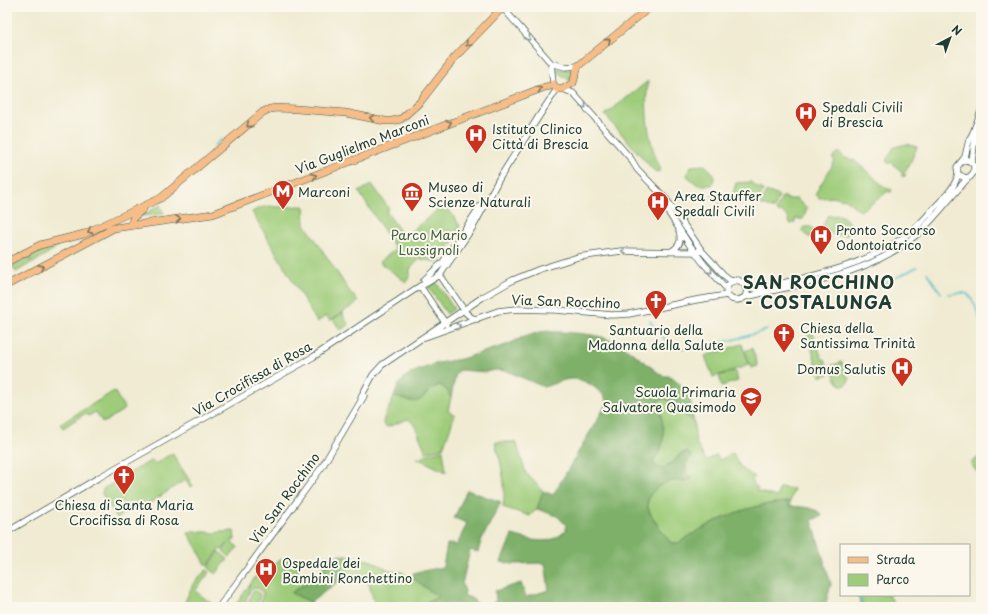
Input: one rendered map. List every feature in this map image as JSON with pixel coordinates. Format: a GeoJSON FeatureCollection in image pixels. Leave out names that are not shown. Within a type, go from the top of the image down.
{"type":"FeatureCollection","features":[{"type":"Feature","properties":{"kind":"main road"},"geometry":{"type":"LineString","coordinates":[[558,88],[573,83],[578,66],[650,7]]}},
{"type":"Feature","properties":{"kind":"main road"},"geometry":{"type":"LineString","coordinates":[[7,262],[40,245],[84,234],[150,204],[165,195],[264,112],[270,109],[297,109],[346,113],[392,121],[401,119],[423,98],[455,57],[505,9]]}},
{"type":"Feature","properties":{"kind":"main road","name":"Via Guglielmo Marconi"},"geometry":{"type":"LineString","coordinates":[[114,228],[213,214],[506,101],[545,87],[551,86],[558,88]]}},
{"type":"Feature","properties":{"kind":"main road"},"geometry":{"type":"LineString","coordinates":[[130,226],[134,217],[150,204]]}},
{"type":"Feature","properties":{"kind":"main road"},"geometry":{"type":"LineString","coordinates":[[7,285],[114,228],[123,219],[120,218]]}},
{"type":"Feature","properties":{"kind":"street"},"geometry":{"type":"LineString","coordinates":[[505,9],[551,63],[558,88]]}},
{"type":"Feature","properties":{"kind":"street"},"geometry":{"type":"LineString","coordinates":[[551,63],[565,67],[578,66]]}},
{"type":"Feature","properties":{"kind":"street"},"geometry":{"type":"LineString","coordinates":[[558,88],[572,93],[637,163],[666,199],[702,251],[724,275],[729,279],[742,282],[747,288],[757,289],[852,264],[888,248],[913,230],[929,215],[955,184],[958,174],[958,165],[966,154],[969,140],[981,111]]}},
{"type":"Feature","properties":{"kind":"street"},"geometry":{"type":"LineString","coordinates":[[440,275],[473,227],[485,207],[488,198],[532,126],[558,88]]}},
{"type":"Feature","properties":{"kind":"street"},"geometry":{"type":"LineString","coordinates":[[662,195],[663,204],[677,227],[695,252],[726,288],[727,295],[732,300],[736,301],[745,297],[840,275],[890,253],[915,236],[930,222],[975,170],[972,162],[975,137],[973,133]]}},
{"type":"Feature","properties":{"kind":"street"},"geometry":{"type":"LineString","coordinates":[[962,161],[968,160],[972,162]]}},
{"type":"Feature","properties":{"kind":"street"},"geometry":{"type":"LineString","coordinates":[[958,174],[963,177],[968,177]]}},
{"type":"Feature","properties":{"kind":"street"},"geometry":{"type":"LineString","coordinates":[[424,280],[441,265],[456,245],[481,205],[488,198]]}},
{"type":"Feature","properties":{"kind":"street"},"geometry":{"type":"LineString","coordinates":[[672,251],[677,248],[680,241],[677,227]]}},
{"type":"Feature","properties":{"kind":"street","name":"Via San Rocchino"},"geometry":{"type":"LineString","coordinates":[[219,607],[334,448],[373,375],[382,365],[398,353],[421,339],[463,309],[513,280],[540,268],[578,257],[621,251],[702,251]]}},
{"type":"Feature","properties":{"kind":"street"},"geometry":{"type":"LineString","coordinates":[[441,265],[440,275],[463,309],[469,317],[478,319]]}},
{"type":"Feature","properties":{"kind":"street","name":"Via Crocifissa di Rosa"},"geometry":{"type":"LineString","coordinates":[[7,532],[90,483],[313,357],[420,286],[440,275]]}},
{"type":"Feature","properties":{"kind":"street"},"geometry":{"type":"LineString","coordinates":[[726,288],[730,282],[738,280]]}},
{"type":"Feature","properties":{"kind":"street"},"geometry":{"type":"LineString","coordinates":[[420,286],[445,322],[446,326],[438,332]]}},
{"type":"Feature","properties":{"kind":"street"},"geometry":{"type":"LineString","coordinates":[[745,297],[747,288]]}},
{"type":"Feature","properties":{"kind":"street","name":"Via San Rocchino"},"geometry":{"type":"LineString","coordinates":[[421,339],[498,311],[516,309],[561,310],[612,315],[629,314],[727,295]]}},
{"type":"Feature","properties":{"kind":"green space"},"geometry":{"type":"Polygon","coordinates":[[[551,65],[560,69],[574,70],[570,81],[553,69],[551,65]]]}},
{"type":"Feature","properties":{"kind":"green space"},"geometry":{"type":"Polygon","coordinates":[[[648,81],[648,126],[653,148],[661,170],[658,172],[654,171],[605,115],[648,81]]]}},
{"type":"Feature","properties":{"kind":"green space"},"geometry":{"type":"Polygon","coordinates":[[[907,144],[917,147],[904,173],[906,175],[904,177],[901,175],[903,173],[891,162],[889,164],[886,161],[894,147],[907,144]]]}},
{"type":"Feature","properties":{"kind":"green space"},"geometry":{"type":"Polygon","coordinates":[[[839,152],[845,158],[854,160],[887,189],[889,188],[892,190],[890,193],[888,191],[860,211],[844,198],[841,200],[838,197],[819,198],[815,194],[835,161],[832,158],[839,152]]]}},
{"type":"Feature","properties":{"kind":"green space"},"geometry":{"type":"Polygon","coordinates":[[[705,165],[715,175],[712,185],[698,185],[687,176],[691,166],[705,165]]]}},
{"type":"Feature","properties":{"kind":"green space"},"geometry":{"type":"Polygon","coordinates":[[[751,182],[759,189],[760,188],[763,190],[758,204],[754,202],[743,202],[740,205],[736,200],[739,198],[733,193],[736,183],[751,182]]]}},
{"type":"Feature","properties":{"kind":"green space","name":"Parco Mario Lussignoli"},"geometry":{"type":"Polygon","coordinates":[[[372,184],[389,209],[386,211],[404,237],[445,204],[460,226],[452,243],[437,262],[420,259],[410,269],[410,276],[406,282],[379,262],[396,249],[359,192],[372,184]]]}},
{"type":"Feature","properties":{"kind":"green space"},"geometry":{"type":"Polygon","coordinates":[[[766,191],[779,196],[774,209],[761,205],[766,191]]]}},
{"type":"Feature","properties":{"kind":"green space"},"geometry":{"type":"Polygon","coordinates":[[[713,193],[720,193],[726,197],[723,203],[717,203],[711,198],[713,193]]]}},
{"type":"Feature","properties":{"kind":"green space"},"geometry":{"type":"Polygon","coordinates":[[[782,197],[786,197],[786,199],[797,199],[807,209],[803,219],[795,219],[795,223],[790,224],[788,218],[781,211],[780,213],[776,211],[782,197]]]}},
{"type":"Feature","properties":{"kind":"green space"},"geometry":{"type":"Polygon","coordinates":[[[160,205],[164,214],[141,216],[160,205]]]}},
{"type":"Feature","properties":{"kind":"green space"},"geometry":{"type":"Polygon","coordinates":[[[270,206],[304,206],[305,224],[358,302],[330,321],[326,316],[317,322],[252,212],[259,208],[270,206]]]}},
{"type":"Feature","properties":{"kind":"green space"},"geometry":{"type":"Polygon","coordinates":[[[841,215],[852,225],[848,235],[834,235],[823,226],[827,216],[841,215]]]}},
{"type":"Feature","properties":{"kind":"green space"},"geometry":{"type":"Polygon","coordinates":[[[804,227],[811,227],[817,232],[815,237],[808,237],[803,232],[804,227]]]}},
{"type":"Feature","properties":{"kind":"green space"},"geometry":{"type":"Polygon","coordinates":[[[59,246],[33,263],[29,257],[37,252],[59,246]]]}},
{"type":"Feature","properties":{"kind":"green space"},"geometry":{"type":"Polygon","coordinates":[[[28,257],[31,263],[16,272],[12,266],[28,257]]]}},
{"type":"Feature","properties":{"kind":"green space"},"geometry":{"type":"Polygon","coordinates":[[[436,282],[454,309],[447,314],[428,287],[436,282]]]}},
{"type":"Feature","properties":{"kind":"green space"},"geometry":{"type":"Polygon","coordinates":[[[343,313],[343,316],[349,325],[340,330],[333,319],[343,313]]]}},
{"type":"Feature","properties":{"kind":"green space"},"geometry":{"type":"Polygon","coordinates":[[[812,330],[822,359],[825,359],[830,374],[820,377],[807,332],[812,330]]]}},
{"type":"Feature","properties":{"kind":"green space"},"geometry":{"type":"Polygon","coordinates":[[[545,331],[588,334],[613,341],[633,353],[663,376],[669,376],[689,391],[694,423],[665,398],[657,401],[662,419],[663,437],[661,449],[653,463],[662,469],[674,461],[681,453],[687,452],[691,455],[686,464],[685,471],[692,479],[663,483],[656,488],[648,499],[648,507],[651,515],[671,543],[678,543],[704,527],[731,515],[760,506],[790,502],[789,506],[812,509],[820,513],[822,516],[812,520],[831,584],[826,603],[823,607],[421,607],[425,603],[438,597],[414,579],[413,573],[443,567],[447,544],[457,545],[467,523],[454,518],[467,490],[501,502],[481,541],[478,552],[470,550],[462,584],[465,591],[464,596],[469,597],[478,604],[485,606],[496,601],[495,591],[521,583],[526,597],[549,590],[545,563],[513,564],[501,562],[512,535],[540,541],[554,539],[566,530],[566,525],[557,516],[537,509],[543,491],[553,495],[607,403],[601,393],[594,387],[581,380],[569,379],[544,387],[507,371],[495,370],[485,372],[460,370],[456,373],[451,397],[446,389],[440,385],[432,388],[423,398],[415,401],[409,401],[394,397],[398,386],[406,376],[413,372],[438,363],[461,359],[509,344],[527,335],[545,331]]]}},
{"type":"Feature","properties":{"kind":"green space"},"geometry":{"type":"Polygon","coordinates":[[[742,344],[749,365],[713,377],[705,356],[742,344]]]}},
{"type":"Feature","properties":{"kind":"green space"},"geometry":{"type":"Polygon","coordinates":[[[752,348],[758,366],[751,368],[745,351],[752,348]]]}},
{"type":"Feature","properties":{"kind":"green space"},"geometry":{"type":"Polygon","coordinates":[[[842,362],[848,379],[850,378],[847,384],[843,386],[837,382],[838,380],[836,380],[831,366],[842,362]]]}},
{"type":"Feature","properties":{"kind":"green space"},"geometry":{"type":"Polygon","coordinates":[[[735,371],[738,381],[722,386],[719,376],[735,371]]]}},
{"type":"Feature","properties":{"kind":"green space"},"geometry":{"type":"Polygon","coordinates":[[[440,385],[446,389],[451,397],[448,411],[455,415],[443,448],[426,452],[414,424],[408,419],[387,427],[383,424],[384,418],[394,397],[404,398],[411,401],[426,395],[432,388],[440,385]]]}},
{"type":"Feature","properties":{"kind":"green space"},"geometry":{"type":"Polygon","coordinates":[[[114,391],[125,409],[103,423],[96,412],[88,416],[86,413],[63,428],[60,424],[114,391]]]}},
{"type":"Feature","properties":{"kind":"green space"},"geometry":{"type":"Polygon","coordinates":[[[665,398],[694,423],[696,443],[706,461],[716,455],[720,460],[733,453],[741,467],[755,477],[751,480],[758,489],[756,491],[777,497],[780,487],[794,489],[790,502],[760,506],[731,515],[704,527],[678,543],[671,543],[649,511],[648,499],[656,488],[663,483],[679,480],[686,481],[686,464],[691,455],[681,453],[674,461],[662,469],[657,467],[653,462],[663,441],[662,419],[657,401],[665,398]]]}},
{"type":"Feature","properties":{"kind":"green space"},"geometry":{"type":"Polygon","coordinates":[[[495,442],[516,442],[526,473],[543,491],[537,509],[530,516],[503,507],[504,482],[495,442]]]}},
{"type":"Feature","properties":{"kind":"green space"},"geometry":{"type":"Polygon","coordinates":[[[443,450],[446,472],[417,458],[420,459],[425,455],[443,450]]]}},
{"type":"Feature","properties":{"kind":"green space"},"geometry":{"type":"Polygon","coordinates":[[[172,453],[193,486],[190,487],[185,480],[138,511],[134,506],[117,518],[102,494],[103,489],[152,460],[155,464],[172,453]]]}},
{"type":"Feature","properties":{"kind":"green space"},"geometry":{"type":"Polygon","coordinates":[[[981,456],[981,473],[979,474],[971,465],[973,461],[981,456]]]}},
{"type":"Feature","properties":{"kind":"green space"},"geometry":{"type":"Polygon","coordinates":[[[193,530],[212,533],[234,531],[235,540],[232,540],[231,542],[238,547],[230,557],[223,551],[228,543],[222,550],[220,549],[207,566],[188,533],[191,533],[193,530]]]}},
{"type":"Feature","properties":{"kind":"green space"},"geometry":{"type":"Polygon","coordinates":[[[219,552],[228,559],[216,574],[208,567],[219,552]]]}},
{"type":"Feature","properties":{"kind":"green space"},"geometry":{"type":"Polygon","coordinates":[[[347,555],[372,561],[391,571],[401,572],[414,579],[438,597],[425,603],[421,607],[381,607],[374,602],[369,584],[358,577],[336,583],[347,555]]]}},
{"type":"Feature","properties":{"kind":"green space"},"geometry":{"type":"Polygon","coordinates":[[[347,555],[336,583],[311,602],[291,593],[323,573],[322,568],[325,564],[324,556],[347,555]]]}},
{"type":"Feature","properties":{"kind":"green space"},"geometry":{"type":"Polygon","coordinates":[[[285,558],[297,560],[299,575],[307,582],[291,593],[311,602],[307,607],[271,607],[265,604],[264,607],[259,607],[263,594],[260,589],[255,588],[250,590],[246,600],[238,607],[234,607],[256,576],[285,558]]]}},
{"type":"Feature","properties":{"kind":"green space"},"geometry":{"type":"Polygon","coordinates":[[[206,570],[210,572],[195,591],[211,603],[208,607],[190,607],[184,604],[193,584],[206,570]]]}},
{"type":"Feature","properties":{"kind":"green space"},"geometry":{"type":"Polygon","coordinates":[[[255,591],[260,595],[256,607],[242,607],[249,601],[252,592],[255,591]]]}},
{"type":"Feature","properties":{"kind":"green space"},"geometry":{"type":"Polygon","coordinates":[[[858,596],[890,596],[896,607],[861,607],[858,596]]]}},
{"type":"Feature","properties":{"kind":"waterway"},"geometry":{"type":"LineString","coordinates":[[214,146],[222,139]]}},
{"type":"Feature","properties":{"kind":"waterway"},"geometry":{"type":"LineString","coordinates":[[878,287],[917,267]]}},
{"type":"Feature","properties":{"kind":"waterway"},"geometry":{"type":"LineString","coordinates":[[927,273],[941,293]]}},
{"type":"Feature","properties":{"kind":"waterway"},"geometry":{"type":"LineString","coordinates":[[948,294],[967,294],[973,300],[981,322]]}},
{"type":"Feature","properties":{"kind":"waterway"},"geometry":{"type":"LineString","coordinates":[[650,321],[669,343],[676,347],[685,348],[708,346],[767,330]]}},
{"type":"Feature","properties":{"kind":"waterway"},"geometry":{"type":"LineString","coordinates":[[861,598],[863,607]]}},
{"type":"Feature","properties":{"kind":"place","name":"Spedali Civili di Brescia"},"geometry":{"type":"Point","coordinates":[806,132]}},
{"type":"Feature","properties":{"kind":"place","name":"Istituto Clinico Città di Brescia"},"geometry":{"type":"Point","coordinates":[476,154]}},
{"type":"Feature","properties":{"kind":"place","name":"Marconi"},"geometry":{"type":"Point","coordinates":[283,210]}},
{"type":"Feature","properties":{"kind":"place","name":"Museo di Scienze Naturali"},"geometry":{"type":"Point","coordinates":[412,212]}},
{"type":"Feature","properties":{"kind":"place","name":"Area Stauffer Spedali Civili"},"geometry":{"type":"Point","coordinates":[658,222]}},
{"type":"Feature","properties":{"kind":"place","name":"Pronto Soccorso Odontoiatrico"},"geometry":{"type":"Point","coordinates":[821,256]}},
{"type":"Feature","properties":{"kind":"place","name":"Santuario della Madonna della Salute"},"geometry":{"type":"Point","coordinates":[656,320]}},
{"type":"Feature","properties":{"kind":"place","name":"Chiesa della Santissima Trinità"},"geometry":{"type":"Point","coordinates":[784,354]}},
{"type":"Feature","properties":{"kind":"place","name":"Domus Salutis"},"geometry":{"type":"Point","coordinates":[902,388]}},
{"type":"Feature","properties":{"kind":"place","name":"Scuola Primaria Salvatore Quasimodo"},"geometry":{"type":"Point","coordinates":[751,418]}},
{"type":"Feature","properties":{"kind":"place","name":"Chiesa di Santa Maria Crocifissa di Rosa"},"geometry":{"type":"Point","coordinates":[124,496]}},
{"type":"Feature","properties":{"kind":"place","name":"Ospedale dei Bambini Ronchettino"},"geometry":{"type":"Point","coordinates":[266,588]}},
{"type":"Feature","properties":{"kind":"district","name":"SAN ROCCHINO - COSTALUNGA"},"geometry":{"type":"Point","coordinates":[819,292]}}]}
